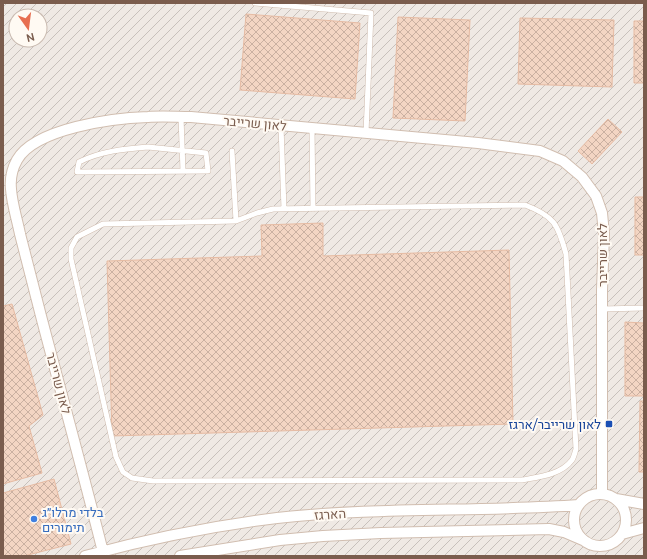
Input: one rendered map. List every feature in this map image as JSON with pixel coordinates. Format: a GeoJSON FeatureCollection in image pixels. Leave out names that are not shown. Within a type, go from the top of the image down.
{"type":"FeatureCollection","features":[{"type":"Feature","properties":{"kind":"street","name":"לאון שרייבר"},"geometry":{"type":"LineString","coordinates":[[104,554],[15,211],[11,188],[12,171],[17,159],[23,152],[43,138],[60,132],[118,119],[181,117],[478,143],[540,151],[563,161],[582,177],[596,196],[602,213],[604,234],[602,309],[602,494]]}},
{"type":"Feature","properties":{"kind":"street"},"geometry":{"type":"LineString","coordinates":[[616,499],[622,504],[625,511],[625,527],[617,540],[603,551],[585,541],[580,536],[575,524],[575,512],[579,505],[585,499],[593,495],[602,494],[616,499],[644,504]]}},
{"type":"Feature","properties":{"kind":"street","name":"הארגז"},"geometry":{"type":"LineString","coordinates":[[85,556],[104,554],[180,534],[232,524],[278,518],[380,511],[579,505]]}},
{"type":"Feature","properties":{"kind":"street"},"geometry":{"type":"LineString","coordinates":[[622,534],[644,528]]}},
{"type":"Feature","properties":{"kind":"street","name":"הארגז"},"geometry":{"type":"LineString","coordinates":[[180,556],[280,540],[381,533],[549,530],[564,532],[585,541]]}},
{"type":"Feature","properties":{"kind":"lane"},"geometry":{"type":"LineString","coordinates":[[255,3],[371,13],[366,133]]}},
{"type":"Feature","properties":{"kind":"lane"},"geometry":{"type":"LineString","coordinates":[[181,117],[183,171]]}},
{"type":"Feature","properties":{"kind":"lane"},"geometry":{"type":"LineString","coordinates":[[281,126],[284,209]]}},
{"type":"Feature","properties":{"kind":"lane"},"geometry":{"type":"LineString","coordinates":[[312,128],[313,208]]}},
{"type":"Feature","properties":{"kind":"lane"},"geometry":{"type":"LineString","coordinates":[[148,147],[206,153],[208,171],[183,171],[77,172],[80,162],[92,156],[123,149],[148,147]]}},
{"type":"Feature","properties":{"kind":"lane"},"geometry":{"type":"LineString","coordinates":[[232,151],[236,221]]}},
{"type":"Feature","properties":{"kind":"lane"},"geometry":{"type":"LineString","coordinates":[[524,205],[538,210],[551,218],[561,234],[566,254],[576,449],[572,460],[565,467],[546,476],[522,480],[153,481],[132,478],[123,472],[114,450],[71,259],[71,248],[77,237],[103,224],[236,221],[268,210],[313,208],[524,205]]}},
{"type":"Feature","properties":{"kind":"lane"},"geometry":{"type":"LineString","coordinates":[[602,309],[644,308]]}},
{"type":"Feature","properties":{"kind":"shaded area"},"geometry":{"type":"Polygon","coordinates":[[[3,3],[644,3],[644,556],[3,556],[3,3]]]}},
{"type":"Feature","properties":{"kind":"building"},"geometry":{"type":"Polygon","coordinates":[[[246,14],[360,23],[355,99],[240,90],[246,14]]]}},
{"type":"Feature","properties":{"kind":"building"},"geometry":{"type":"Polygon","coordinates":[[[398,17],[470,20],[465,121],[393,118],[398,17]]]}},
{"type":"Feature","properties":{"kind":"building"},"geometry":{"type":"Polygon","coordinates":[[[520,18],[614,20],[612,87],[518,84],[520,18]]]}},
{"type":"Feature","properties":{"kind":"building"},"geometry":{"type":"Polygon","coordinates":[[[634,21],[644,21],[644,83],[634,83],[634,21]]]}},
{"type":"Feature","properties":{"kind":"building"},"geometry":{"type":"Polygon","coordinates":[[[608,119],[622,132],[592,164],[578,151],[608,119]]]}},
{"type":"Feature","properties":{"kind":"building"},"geometry":{"type":"Polygon","coordinates":[[[635,197],[644,197],[644,255],[635,255],[635,197]]]}},
{"type":"Feature","properties":{"kind":"building"},"geometry":{"type":"Polygon","coordinates":[[[323,223],[323,256],[509,250],[513,424],[112,436],[107,261],[262,256],[261,225],[323,223]]]}},
{"type":"Feature","properties":{"kind":"building"},"geometry":{"type":"Polygon","coordinates":[[[12,304],[43,415],[29,426],[42,473],[3,484],[3,306],[12,304]]]}},
{"type":"Feature","properties":{"kind":"building"},"geometry":{"type":"Polygon","coordinates":[[[625,322],[644,323],[644,396],[625,396],[625,322]]]}},
{"type":"Feature","properties":{"kind":"building"},"geometry":{"type":"Polygon","coordinates":[[[640,401],[644,401],[644,472],[639,472],[640,401]]]}},
{"type":"Feature","properties":{"kind":"building","name":"בלדי מרלו״ג תימורים"},"geometry":{"type":"Polygon","coordinates":[[[54,479],[71,544],[24,556],[3,556],[3,493],[54,479]]]}},
{"type":"Feature","properties":{"kind":"place","name":"לאון שרייבר/ארגז"},"geometry":{"type":"Point","coordinates":[609,424]}},
{"type":"Feature","properties":{"kind":"place","name":"בלדי מרלו״ג תימורים"},"geometry":{"type":"Point","coordinates":[34,519]}}]}
